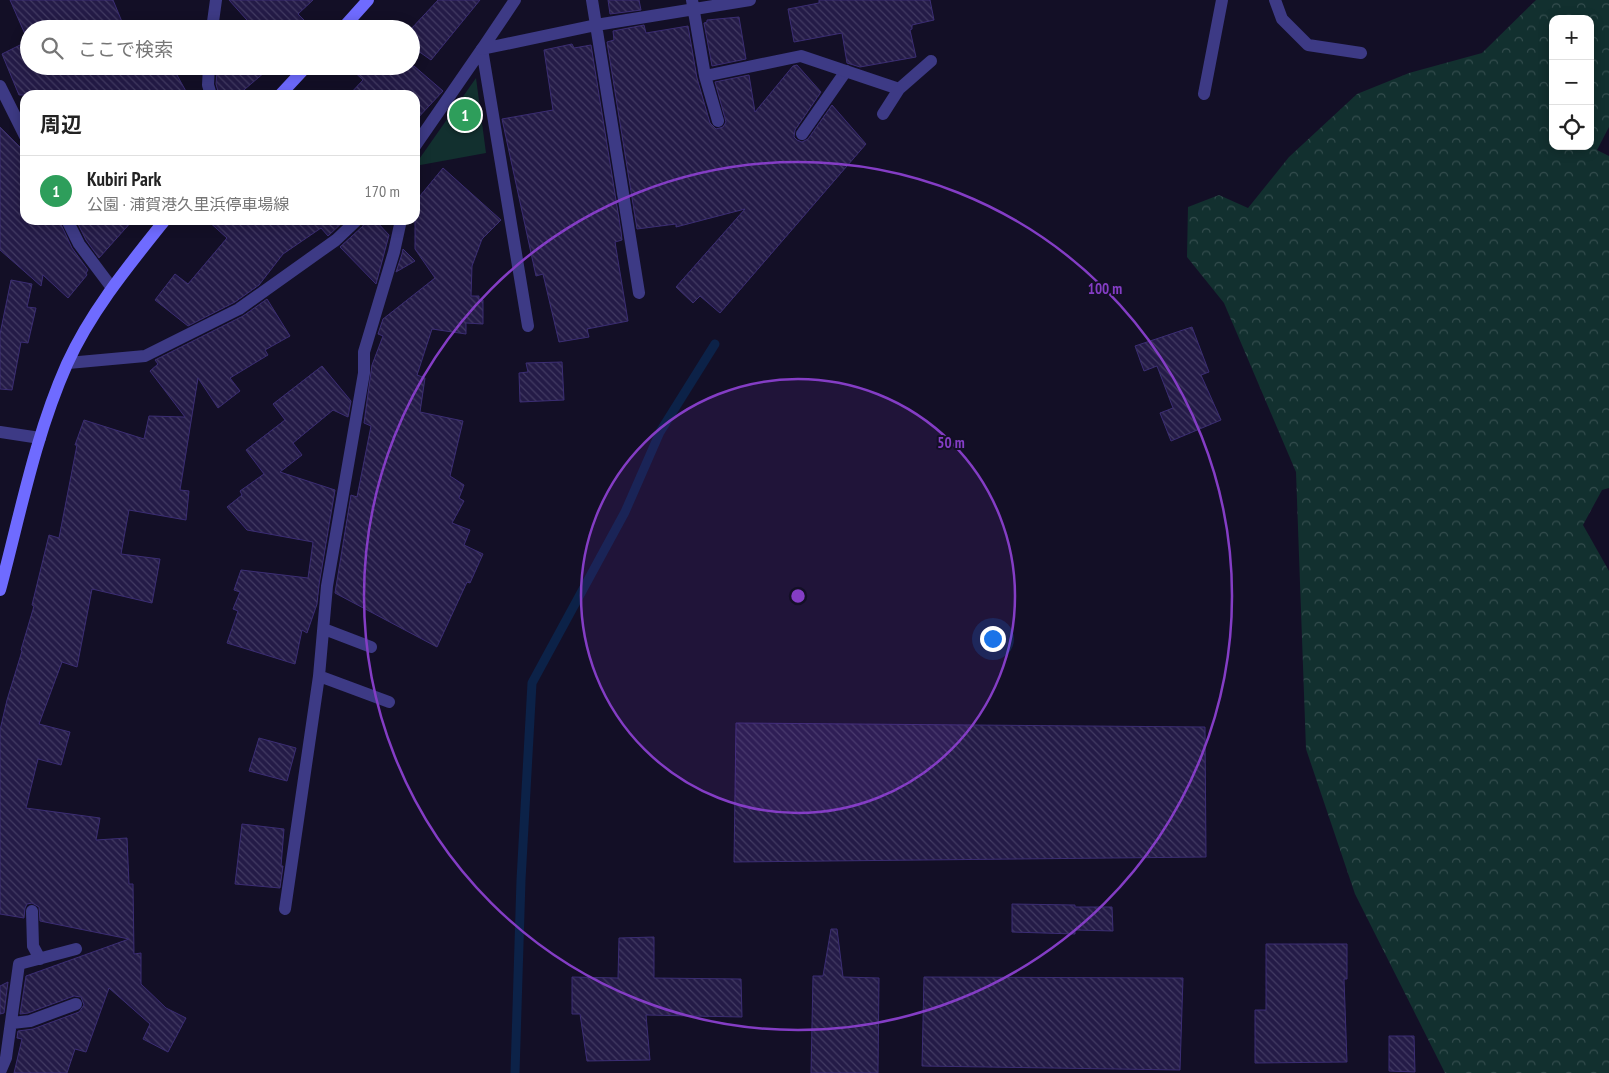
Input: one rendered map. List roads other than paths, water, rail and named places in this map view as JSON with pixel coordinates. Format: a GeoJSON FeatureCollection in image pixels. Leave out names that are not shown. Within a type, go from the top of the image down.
{"type":"FeatureCollection","features":[{"type":"Feature","properties":{"kind":"main road"},"geometry":{"type":"LineString","coordinates":[[350,20],[368,0]]}},
{"type":"Feature","properties":{"kind":"main road"},"geometry":{"type":"LineString","coordinates":[[285,90],[299,75]]}},
{"type":"Feature","properties":{"kind":"main road"},"geometry":{"type":"LineString","coordinates":[[0,590],[40,438],[68,363],[90,322],[112,288],[162,225]]}},
{"type":"Feature","properties":{"kind":"street"},"geometry":{"type":"LineString","coordinates":[[213,20],[216,0]]}},
{"type":"Feature","properties":{"kind":"street"},"geometry":{"type":"LineString","coordinates":[[420,139],[515,0]]}},
{"type":"Feature","properties":{"kind":"street"},"geometry":{"type":"LineString","coordinates":[[592,0],[639,293]]}},
{"type":"Feature","properties":{"kind":"street"},"geometry":{"type":"LineString","coordinates":[[482,49],[693,5],[750,0]]}},
{"type":"Feature","properties":{"kind":"street"},"geometry":{"type":"LineString","coordinates":[[1204,94],[1222,0]]}},
{"type":"Feature","properties":{"kind":"street"},"geometry":{"type":"LineString","coordinates":[[1275,0],[1282,18],[1308,45],[1360,53]]}},
{"type":"Feature","properties":{"kind":"street"},"geometry":{"type":"LineString","coordinates":[[693,5],[705,76],[718,121]]}},
{"type":"Feature","properties":{"kind":"street"},"geometry":{"type":"LineString","coordinates":[[482,49],[528,326]]}},
{"type":"Feature","properties":{"kind":"street"},"geometry":{"type":"LineString","coordinates":[[705,76],[801,56],[899,89]]}},
{"type":"Feature","properties":{"kind":"street"},"geometry":{"type":"LineString","coordinates":[[883,114],[899,89],[931,62]]}},
{"type":"Feature","properties":{"kind":"street"},"geometry":{"type":"LineString","coordinates":[[802,134],[846,71]]}},
{"type":"Feature","properties":{"kind":"street"},"geometry":{"type":"LineString","coordinates":[[209,75],[210,90]]}},
{"type":"Feature","properties":{"kind":"street"},"geometry":{"type":"LineString","coordinates":[[0,86],[20,126]]}},
{"type":"Feature","properties":{"kind":"street"},"geometry":{"type":"LineString","coordinates":[[70,225],[79,244],[112,288]]}},
{"type":"Feature","properties":{"kind":"street"},"geometry":{"type":"LineString","coordinates":[[68,363],[145,356],[154,352],[239,309],[336,240],[352,225]]}},
{"type":"Feature","properties":{"kind":"street"},"geometry":{"type":"LineString","coordinates":[[285,909],[319,676],[328,586],[364,373],[364,352],[394,252],[400,225]]}},
{"type":"Feature","properties":{"kind":"street"},"geometry":{"type":"LineString","coordinates":[[0,432],[40,438]]}},
{"type":"Feature","properties":{"kind":"street"},"geometry":{"type":"LineString","coordinates":[[324,629],[371,647]]}},
{"type":"Feature","properties":{"kind":"street"},"geometry":{"type":"LineString","coordinates":[[319,676],[389,702]]}},
{"type":"Feature","properties":{"kind":"street"},"geometry":{"type":"LineString","coordinates":[[32,911],[33,946],[40,958]]}},
{"type":"Feature","properties":{"kind":"street"},"geometry":{"type":"LineString","coordinates":[[0,1072],[6,1058],[19,964],[76,949]]}},
{"type":"Feature","properties":{"kind":"street"},"geometry":{"type":"LineString","coordinates":[[12,1023],[30,1021],[76,1004]]}},
{"type":"Feature","properties":{"kind":"waterway"},"geometry":{"type":"LineString","coordinates":[[515,1073],[521,880],[532,683],[625,512],[660,432],[715,344]]}},
{"type":"Feature","properties":{"kind":"place","name":"Kubiri Park"},"geometry":{"type":"Point","coordinates":[465,115]}}]}
